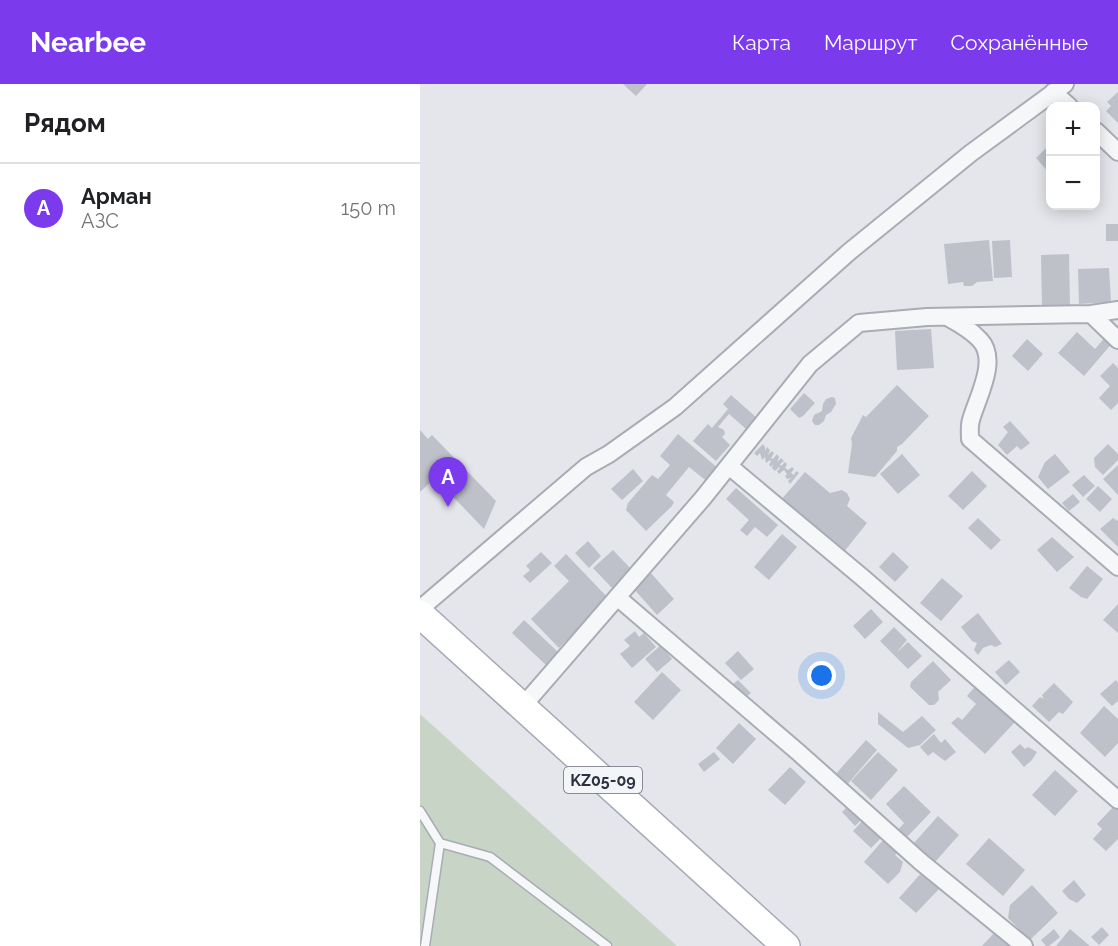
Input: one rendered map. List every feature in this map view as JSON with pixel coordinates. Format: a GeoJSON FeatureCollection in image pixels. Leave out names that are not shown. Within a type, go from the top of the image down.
{"type":"FeatureCollection","features":[{"type":"Feature","properties":{"kind":"main road","name":"KZ05-09"},"geometry":{"type":"LineString","coordinates":[[420,614],[786,946]]}},
{"type":"Feature","properties":{"kind":"street"},"geometry":{"type":"LineString","coordinates":[[420,609],[586,467],[609,454],[675,407],[849,252],[971,153],[1059,88],[1067,102]]}},
{"type":"Feature","properties":{"kind":"street"},"geometry":{"type":"LineString","coordinates":[[1100,136],[1118,152]]}},
{"type":"Feature","properties":{"kind":"street"},"geometry":{"type":"LineString","coordinates":[[522,707],[703,498],[810,363],[859,323],[927,317],[1091,314],[1118,310]]}},
{"type":"Feature","properties":{"kind":"street"},"geometry":{"type":"LineString","coordinates":[[1091,314],[1118,340]]}},
{"type":"Feature","properties":{"kind":"street"},"geometry":{"type":"LineString","coordinates":[[948,318],[970,330],[982,342],[989,360],[980,397],[970,423],[970,439],[1118,567]]}},
{"type":"Feature","properties":{"kind":"street"},"geometry":{"type":"LineString","coordinates":[[729,466],[863,578],[1118,800]]}},
{"type":"Feature","properties":{"kind":"street"},"geometry":{"type":"LineString","coordinates":[[617,597],[798,752],[921,862],[1024,946]]}},
{"type":"Feature","properties":{"kind":"lane"},"geometry":{"type":"LineString","coordinates":[[420,811],[440,843],[425,946]]}},
{"type":"Feature","properties":{"kind":"lane"},"geometry":{"type":"LineString","coordinates":[[440,843],[490,857],[607,946]]}},
{"type":"Feature","properties":{"kind":"green space"},"geometry":{"type":"Polygon","coordinates":[[[420,714],[677,946],[420,946],[420,714]]]}},
{"type":"Feature","properties":{"kind":"building"},"geometry":{"type":"Polygon","coordinates":[[[623,84],[647,84],[636,96],[623,84]]]}},
{"type":"Feature","properties":{"kind":"building"},"geometry":{"type":"Polygon","coordinates":[[[1118,92],[1118,123],[1106,111],[1111,106],[1107,102],[1118,92]]]}},
{"type":"Feature","properties":{"kind":"building"},"geometry":{"type":"Polygon","coordinates":[[[1046,148],[1046,169],[1036,158],[1046,148]]]}},
{"type":"Feature","properties":{"kind":"building"},"geometry":{"type":"Polygon","coordinates":[[[1106,224],[1118,224],[1118,241],[1106,241],[1106,224]]]}},
{"type":"Feature","properties":{"kind":"building"},"geometry":{"type":"Polygon","coordinates":[[[989,240],[993,281],[977,282],[972,286],[964,286],[963,282],[948,284],[944,244],[989,240]]]}},
{"type":"Feature","properties":{"kind":"building"},"geometry":{"type":"Polygon","coordinates":[[[1010,240],[1012,277],[994,278],[992,241],[1010,240]]]}},
{"type":"Feature","properties":{"kind":"building"},"geometry":{"type":"Polygon","coordinates":[[[1069,254],[1070,306],[1042,306],[1041,255],[1069,254]]]}},
{"type":"Feature","properties":{"kind":"building"},"geometry":{"type":"Polygon","coordinates":[[[1109,268],[1111,302],[1079,304],[1078,269],[1109,268]]]}},
{"type":"Feature","properties":{"kind":"building"},"geometry":{"type":"Polygon","coordinates":[[[931,329],[934,368],[897,370],[895,331],[931,329]]]}},
{"type":"Feature","properties":{"kind":"building"},"geometry":{"type":"Polygon","coordinates":[[[1077,332],[1095,349],[1107,335],[1114,341],[1084,376],[1058,353],[1077,332]]]}},
{"type":"Feature","properties":{"kind":"building"},"geometry":{"type":"Polygon","coordinates":[[[1027,339],[1043,354],[1028,371],[1012,356],[1027,339]]]}},
{"type":"Feature","properties":{"kind":"building"},"geometry":{"type":"Polygon","coordinates":[[[1113,363],[1118,368],[1118,403],[1111,410],[1099,398],[1110,386],[1100,376],[1113,363]]]}},
{"type":"Feature","properties":{"kind":"building"},"geometry":{"type":"Polygon","coordinates":[[[897,385],[929,416],[897,447],[897,451],[875,477],[848,473],[851,438],[863,415],[866,417],[897,385]]]}},
{"type":"Feature","properties":{"kind":"building"},"geometry":{"type":"Polygon","coordinates":[[[804,393],[815,403],[799,418],[790,409],[804,393]]]}},
{"type":"Feature","properties":{"kind":"building"},"geometry":{"type":"Polygon","coordinates":[[[731,395],[757,418],[746,429],[729,414],[718,427],[724,430],[725,434],[722,437],[730,445],[716,461],[693,441],[708,424],[712,428],[728,409],[723,404],[731,395]]]}},
{"type":"Feature","properties":{"kind":"building"},"geometry":{"type":"Polygon","coordinates":[[[835,398],[836,404],[826,415],[824,421],[815,425],[812,421],[814,415],[822,411],[826,399],[835,398]]]}},
{"type":"Feature","properties":{"kind":"building"},"geometry":{"type":"Polygon","coordinates":[[[1010,421],[1030,443],[1021,450],[1017,446],[1007,455],[998,445],[1008,432],[1003,427],[1010,421]]]}},
{"type":"Feature","properties":{"kind":"building"},"geometry":{"type":"Polygon","coordinates":[[[420,430],[428,439],[432,435],[496,501],[484,529],[435,478],[420,492],[420,430]]]}},
{"type":"Feature","properties":{"kind":"building"},"geometry":{"type":"Polygon","coordinates":[[[678,434],[720,470],[709,483],[689,467],[666,495],[674,502],[672,506],[646,531],[626,510],[628,503],[652,475],[658,479],[670,465],[660,456],[678,434]]]}},
{"type":"Feature","properties":{"kind":"building"},"geometry":{"type":"Polygon","coordinates":[[[763,444],[765,451],[767,447],[770,450],[768,455],[772,451],[774,453],[771,458],[773,459],[777,454],[779,457],[777,462],[781,458],[784,461],[780,464],[781,466],[785,462],[787,464],[785,468],[794,469],[791,473],[794,475],[796,471],[799,473],[790,484],[788,481],[791,478],[787,479],[784,470],[779,474],[777,471],[779,467],[775,471],[772,468],[773,464],[771,467],[769,465],[770,460],[766,463],[765,457],[762,460],[760,453],[757,456],[754,453],[763,444]]]}},
{"type":"Feature","properties":{"kind":"building"},"geometry":{"type":"Polygon","coordinates":[[[1108,444],[1118,454],[1118,460],[1103,475],[1095,467],[1094,458],[1108,444]]]}},
{"type":"Feature","properties":{"kind":"building"},"geometry":{"type":"Polygon","coordinates":[[[902,454],[920,475],[898,494],[880,474],[902,454]]]}},
{"type":"Feature","properties":{"kind":"building"},"geometry":{"type":"Polygon","coordinates":[[[1055,454],[1070,472],[1048,489],[1038,477],[1045,462],[1055,454]]]}},
{"type":"Feature","properties":{"kind":"building"},"geometry":{"type":"Polygon","coordinates":[[[1118,465],[1118,495],[1103,479],[1118,465]]]}},
{"type":"Feature","properties":{"kind":"building"},"geometry":{"type":"Polygon","coordinates":[[[633,469],[643,481],[622,500],[611,489],[633,469]]]}},
{"type":"Feature","properties":{"kind":"building"},"geometry":{"type":"Polygon","coordinates":[[[972,471],[987,486],[963,510],[948,496],[972,471]]]}},
{"type":"Feature","properties":{"kind":"building"},"geometry":{"type":"Polygon","coordinates":[[[805,472],[830,493],[842,490],[847,493],[850,499],[847,506],[867,523],[843,553],[780,501],[805,472]]]}},
{"type":"Feature","properties":{"kind":"building"},"geometry":{"type":"Polygon","coordinates":[[[1084,475],[1095,486],[1083,497],[1072,485],[1084,475]]]}},
{"type":"Feature","properties":{"kind":"building"},"geometry":{"type":"Polygon","coordinates":[[[1098,486],[1112,499],[1100,512],[1086,499],[1098,486]]]}},
{"type":"Feature","properties":{"kind":"building"},"geometry":{"type":"Polygon","coordinates":[[[736,488],[778,525],[767,537],[755,527],[747,536],[740,530],[749,520],[726,499],[736,488]]]}},
{"type":"Feature","properties":{"kind":"building"},"geometry":{"type":"Polygon","coordinates":[[[1073,494],[1080,502],[1069,511],[1062,503],[1073,494]]]}},
{"type":"Feature","properties":{"kind":"building"},"geometry":{"type":"Polygon","coordinates":[[[978,518],[1001,540],[991,550],[968,528],[978,518]]]}},
{"type":"Feature","properties":{"kind":"building"},"geometry":{"type":"Polygon","coordinates":[[[1113,518],[1118,521],[1118,547],[1100,529],[1113,518]]]}},
{"type":"Feature","properties":{"kind":"building"},"geometry":{"type":"Polygon","coordinates":[[[782,534],[797,547],[769,580],[754,567],[782,534]]]}},
{"type":"Feature","properties":{"kind":"building"},"geometry":{"type":"Polygon","coordinates":[[[1052,537],[1074,557],[1057,572],[1037,550],[1052,537]]]}},
{"type":"Feature","properties":{"kind":"building"},"geometry":{"type":"Polygon","coordinates":[[[588,541],[601,556],[589,568],[575,553],[588,541]]]}},
{"type":"Feature","properties":{"kind":"building"},"geometry":{"type":"Polygon","coordinates":[[[613,550],[632,570],[612,588],[593,568],[613,550]]]}},
{"type":"Feature","properties":{"kind":"building"},"geometry":{"type":"Polygon","coordinates":[[[541,552],[552,563],[530,583],[523,576],[530,570],[526,566],[541,552]]]}},
{"type":"Feature","properties":{"kind":"building"},"geometry":{"type":"Polygon","coordinates":[[[893,552],[909,567],[895,582],[879,567],[893,552]]]}},
{"type":"Feature","properties":{"kind":"building"},"geometry":{"type":"Polygon","coordinates":[[[566,554],[609,599],[559,648],[531,619],[569,581],[554,566],[566,554]]]}},
{"type":"Feature","properties":{"kind":"building"},"geometry":{"type":"Polygon","coordinates":[[[1087,566],[1103,579],[1087,599],[1069,588],[1087,566]]]}},
{"type":"Feature","properties":{"kind":"building"},"geometry":{"type":"Polygon","coordinates":[[[650,572],[674,599],[657,615],[633,588],[650,572]]]}},
{"type":"Feature","properties":{"kind":"building"},"geometry":{"type":"Polygon","coordinates":[[[942,578],[963,596],[941,621],[920,603],[942,578]]]}},
{"type":"Feature","properties":{"kind":"building"},"geometry":{"type":"Polygon","coordinates":[[[1118,604],[1118,633],[1103,620],[1118,604]]]}},
{"type":"Feature","properties":{"kind":"building"},"geometry":{"type":"Polygon","coordinates":[[[871,609],[883,622],[865,639],[853,626],[871,609]]]}},
{"type":"Feature","properties":{"kind":"building"},"geometry":{"type":"Polygon","coordinates":[[[978,613],[1002,644],[983,648],[978,655],[974,650],[977,643],[972,641],[961,627],[978,613]]]}},
{"type":"Feature","properties":{"kind":"building"},"geometry":{"type":"Polygon","coordinates":[[[524,620],[558,652],[546,665],[512,633],[524,620]]]}},
{"type":"Feature","properties":{"kind":"building"},"geometry":{"type":"Polygon","coordinates":[[[894,627],[907,640],[896,653],[908,642],[922,656],[908,669],[880,641],[894,627]]]}},
{"type":"Feature","properties":{"kind":"building"},"geometry":{"type":"Polygon","coordinates":[[[635,631],[639,637],[644,633],[656,647],[632,668],[620,654],[630,646],[624,640],[635,631]]]}},
{"type":"Feature","properties":{"kind":"building"},"geometry":{"type":"Polygon","coordinates":[[[661,645],[672,659],[657,672],[645,659],[661,645]]]}},
{"type":"Feature","properties":{"kind":"building"},"geometry":{"type":"Polygon","coordinates":[[[738,651],[754,669],[741,680],[725,663],[738,651]]]}},
{"type":"Feature","properties":{"kind":"building"},"geometry":{"type":"Polygon","coordinates":[[[1009,660],[1020,672],[1006,685],[995,672],[1009,660]]]}},
{"type":"Feature","properties":{"kind":"building"},"geometry":{"type":"Polygon","coordinates":[[[933,661],[951,680],[938,692],[939,700],[934,705],[929,705],[910,687],[911,682],[933,661]]]}},
{"type":"Feature","properties":{"kind":"building"},"geometry":{"type":"Polygon","coordinates":[[[662,672],[681,690],[653,720],[634,702],[662,672]]]}},
{"type":"Feature","properties":{"kind":"building"},"geometry":{"type":"Polygon","coordinates":[[[738,680],[751,693],[744,699],[732,685],[738,680]]]}},
{"type":"Feature","properties":{"kind":"building"},"geometry":{"type":"Polygon","coordinates":[[[1116,680],[1118,701],[1112,706],[1100,694],[1116,680]]]}},
{"type":"Feature","properties":{"kind":"building"},"geometry":{"type":"Polygon","coordinates":[[[978,683],[1013,715],[1015,722],[985,754],[951,723],[958,717],[962,720],[976,704],[967,696],[978,683]]]}},
{"type":"Feature","properties":{"kind":"building"},"geometry":{"type":"Polygon","coordinates":[[[1054,683],[1073,702],[1063,714],[1059,712],[1049,722],[1032,706],[1040,697],[1044,699],[1042,695],[1054,683]]]}},
{"type":"Feature","properties":{"kind":"building"},"geometry":{"type":"Polygon","coordinates":[[[1104,706],[1118,719],[1118,743],[1105,757],[1080,733],[1104,706]]]}},
{"type":"Feature","properties":{"kind":"building"},"geometry":{"type":"Polygon","coordinates":[[[878,712],[903,732],[922,716],[936,730],[920,745],[908,748],[878,724],[878,712]]]}},
{"type":"Feature","properties":{"kind":"building"},"geometry":{"type":"Polygon","coordinates":[[[739,723],[756,739],[733,764],[716,748],[739,723]]]}},
{"type":"Feature","properties":{"kind":"building"},"geometry":{"type":"Polygon","coordinates":[[[934,734],[941,743],[945,739],[956,752],[945,761],[933,752],[928,756],[920,747],[934,734]]]}},
{"type":"Feature","properties":{"kind":"building"},"geometry":{"type":"Polygon","coordinates":[[[866,740],[877,750],[846,786],[834,776],[866,740]]]}},
{"type":"Feature","properties":{"kind":"building"},"geometry":{"type":"Polygon","coordinates":[[[1020,744],[1025,749],[1028,747],[1037,752],[1024,767],[1011,752],[1020,744]]]}},
{"type":"Feature","properties":{"kind":"building"},"geometry":{"type":"Polygon","coordinates":[[[714,752],[720,759],[704,772],[698,764],[714,752]]]}},
{"type":"Feature","properties":{"kind":"building"},"geometry":{"type":"Polygon","coordinates":[[[878,752],[898,770],[871,800],[851,781],[878,752]]]}},
{"type":"Feature","properties":{"kind":"building"},"geometry":{"type":"Polygon","coordinates":[[[790,767],[806,782],[785,805],[768,790],[790,767]]]}},
{"type":"Feature","properties":{"kind":"building"},"geometry":{"type":"Polygon","coordinates":[[[1055,770],[1078,791],[1055,816],[1032,795],[1055,770]]]}},
{"type":"Feature","properties":{"kind":"building"},"geometry":{"type":"Polygon","coordinates":[[[904,786],[931,812],[906,838],[898,830],[904,823],[886,804],[904,786]]]}},
{"type":"Feature","properties":{"kind":"building"},"geometry":{"type":"Polygon","coordinates":[[[1116,804],[1118,806],[1118,839],[1106,851],[1093,839],[1102,829],[1097,824],[1116,804]]]}},
{"type":"Feature","properties":{"kind":"building"},"geometry":{"type":"Polygon","coordinates":[[[849,805],[863,818],[855,826],[842,812],[849,805]]]}},
{"type":"Feature","properties":{"kind":"building"},"geometry":{"type":"Polygon","coordinates":[[[938,816],[959,835],[935,862],[914,843],[938,816]]]}},
{"type":"Feature","properties":{"kind":"building"},"geometry":{"type":"Polygon","coordinates":[[[864,819],[883,836],[871,848],[853,831],[864,819]]]}},
{"type":"Feature","properties":{"kind":"building"},"geometry":{"type":"Polygon","coordinates":[[[989,838],[1025,870],[1003,896],[966,864],[989,838]]]}},
{"type":"Feature","properties":{"kind":"building"},"geometry":{"type":"Polygon","coordinates":[[[884,839],[898,852],[895,855],[903,862],[900,872],[888,884],[864,862],[884,839]]]}},
{"type":"Feature","properties":{"kind":"building"},"geometry":{"type":"Polygon","coordinates":[[[923,871],[941,887],[916,913],[899,898],[923,871]]]}},
{"type":"Feature","properties":{"kind":"building"},"geometry":{"type":"Polygon","coordinates":[[[1074,880],[1086,895],[1077,903],[1069,899],[1062,891],[1074,880]]]}},
{"type":"Feature","properties":{"kind":"building"},"geometry":{"type":"Polygon","coordinates":[[[1032,885],[1058,913],[1030,940],[1008,918],[1010,905],[1032,885]]]}},
{"type":"Feature","properties":{"kind":"building"},"geometry":{"type":"Polygon","coordinates":[[[1102,927],[1109,935],[1099,945],[1091,937],[1102,927]]]}},
{"type":"Feature","properties":{"kind":"building"},"geometry":{"type":"Polygon","coordinates":[[[1054,929],[1060,937],[1046,946],[1041,940],[1054,929]]]}},
{"type":"Feature","properties":{"kind":"building"},"geometry":{"type":"Polygon","coordinates":[[[1070,929],[1090,946],[1056,946],[1070,929]]]}},
{"type":"Feature","properties":{"kind":"building"},"geometry":{"type":"Polygon","coordinates":[[[994,933],[1009,946],[982,946],[994,933]]]}},
{"type":"Feature","properties":{"kind":"place","name":"Арман"},"geometry":{"type":"Point","coordinates":[448,507]}}]}
